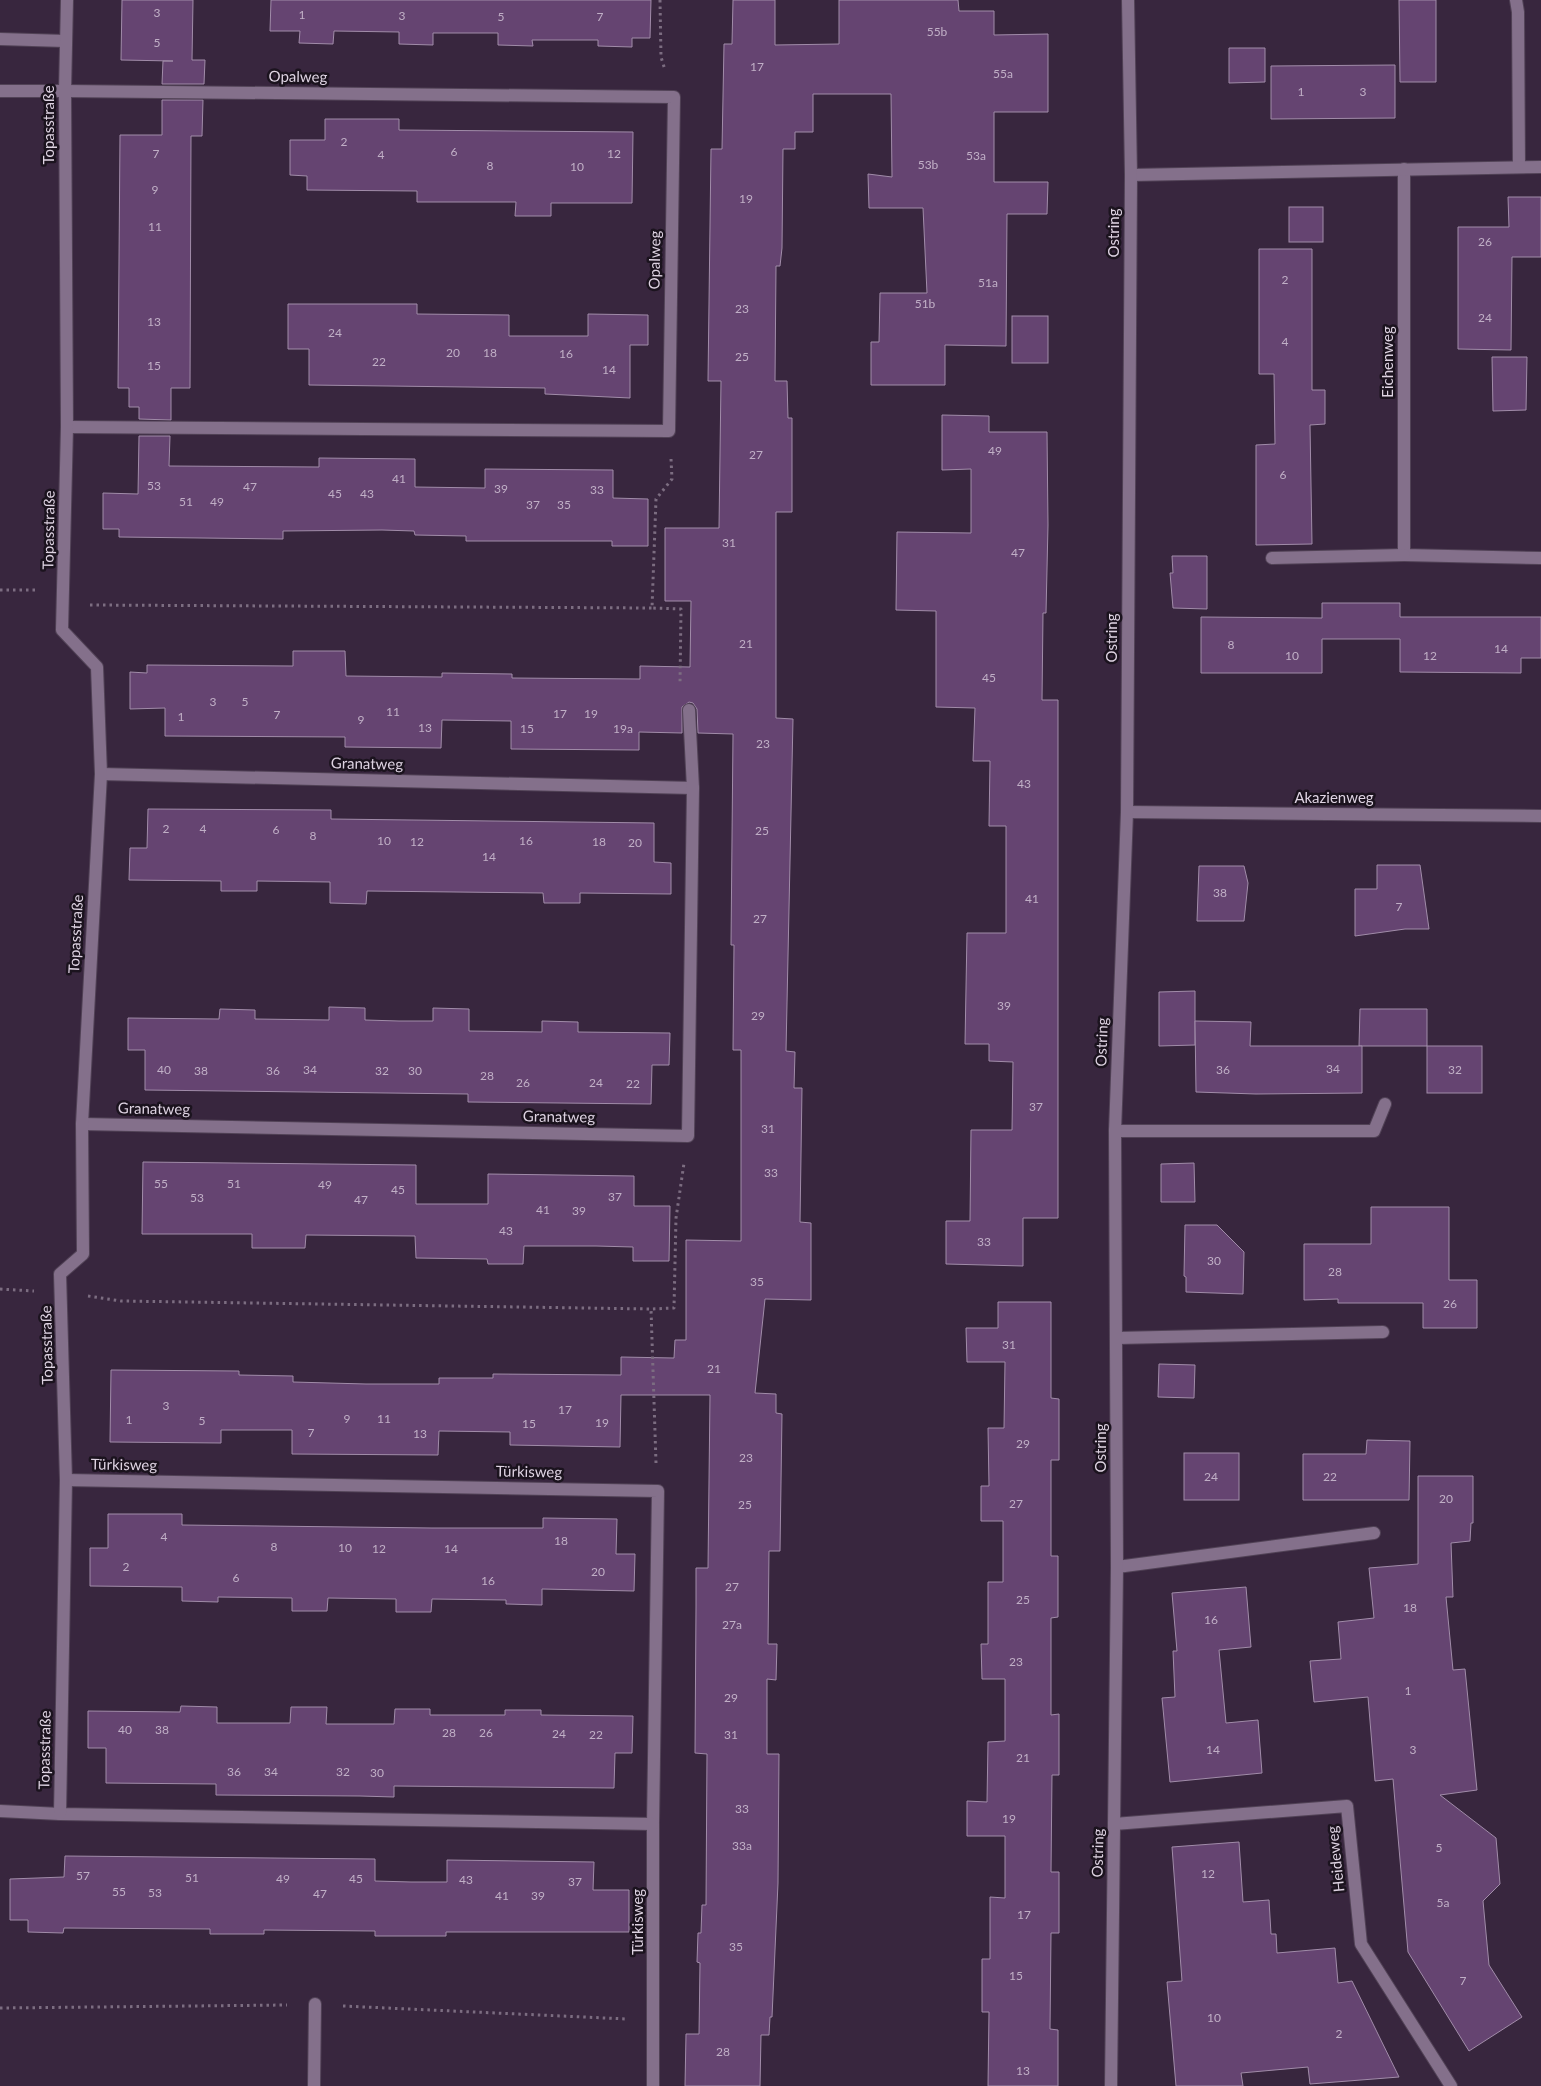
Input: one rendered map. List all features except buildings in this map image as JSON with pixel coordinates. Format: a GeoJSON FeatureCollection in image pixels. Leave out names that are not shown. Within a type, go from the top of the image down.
{"type":"FeatureCollection","features":[{"type":"Feature","properties":{"kind":"street","name":"Topasstraße"},"geometry":{"type":"LineString","coordinates":[[60,1814],[66,1480],[60,1274],[83,1254],[82,1124],[101,774],[97,667],[62,630],[67,427],[65,41],[67,0]]}},
{"type":"Feature","properties":{"kind":"street","name":"Ostring"},"geometry":{"type":"LineString","coordinates":[[1111,2086],[1117,1567],[1115,1131],[1127,812],[1131,175],[1128,0]]}},
{"type":"Feature","properties":{"kind":"street"},"geometry":{"type":"LineString","coordinates":[[1516,0],[1518,12],[1519,167]]}},
{"type":"Feature","properties":{"kind":"street"},"geometry":{"type":"LineString","coordinates":[[0,40],[65,41]]}},
{"type":"Feature","properties":{"kind":"street","name":"Opalweg"},"geometry":{"type":"LineString","coordinates":[[0,91],[674,97],[669,431]]}},
{"type":"Feature","properties":{"kind":"street"},"geometry":{"type":"LineString","coordinates":[[1131,175],[1541,167]]}},
{"type":"Feature","properties":{"kind":"street","name":"Eichenweg"},"geometry":{"type":"LineString","coordinates":[[1404,169],[1404,555]]}},
{"type":"Feature","properties":{"kind":"street"},"geometry":{"type":"LineString","coordinates":[[67,427],[669,431]]}},
{"type":"Feature","properties":{"kind":"street"},"geometry":{"type":"LineString","coordinates":[[1272,558],[1404,555],[1541,558]]}},
{"type":"Feature","properties":{"kind":"street"},"geometry":{"type":"LineString","coordinates":[[688,1136],[693,788],[690,710]]}},
{"type":"Feature","properties":{"kind":"street","name":"Granatweg"},"geometry":{"type":"LineString","coordinates":[[101,774],[693,788]]}},
{"type":"Feature","properties":{"kind":"street","name":"Akazienweg"},"geometry":{"type":"LineString","coordinates":[[1127,812],[1541,816]]}},
{"type":"Feature","properties":{"kind":"street"},"geometry":{"type":"LineString","coordinates":[[1115,1131],[1374,1131],[1385,1104]]}},
{"type":"Feature","properties":{"kind":"street","name":"Granatweg"},"geometry":{"type":"LineString","coordinates":[[82,1124],[688,1136]]}},
{"type":"Feature","properties":{"kind":"street"},"geometry":{"type":"LineString","coordinates":[[1117,1338],[1383,1332]]}},
{"type":"Feature","properties":{"kind":"street","name":"Türkisweg"},"geometry":{"type":"LineString","coordinates":[[66,1480],[658,1491],[653,2086]]}},
{"type":"Feature","properties":{"kind":"street"},"geometry":{"type":"LineString","coordinates":[[1117,1567],[1374,1533]]}},
{"type":"Feature","properties":{"kind":"street","name":"Heideweg"},"geometry":{"type":"LineString","coordinates":[[1114,1824],[1347,1806],[1360,1944],[1451,2086]]}},
{"type":"Feature","properties":{"kind":"street"},"geometry":{"type":"LineString","coordinates":[[0,1811],[60,1814],[654,1824]]}},
{"type":"Feature","properties":{"kind":"street"},"geometry":{"type":"LineString","coordinates":[[314,2086],[315,2004]]}},
{"type":"Feature","properties":{"kind":"path"},"geometry":{"type":"LineString","coordinates":[[660,0],[661,57],[674,97]]}},
{"type":"Feature","properties":{"kind":"path"},"geometry":{"type":"LineString","coordinates":[[652,608],[656,499],[672,479],[669,431]]}},
{"type":"Feature","properties":{"kind":"path"},"geometry":{"type":"LineString","coordinates":[[0,590],[64,591]]}},
{"type":"Feature","properties":{"kind":"path"},"geometry":{"type":"LineString","coordinates":[[63,604],[681,609],[680,704],[690,710]]}},
{"type":"Feature","properties":{"kind":"path"},"geometry":{"type":"LineString","coordinates":[[62,1292],[121,1301],[674,1308],[676,1218],[688,1136]]}},
{"type":"Feature","properties":{"kind":"path"},"geometry":{"type":"LineString","coordinates":[[651,1309],[653,1428],[658,1491]]}}]}
